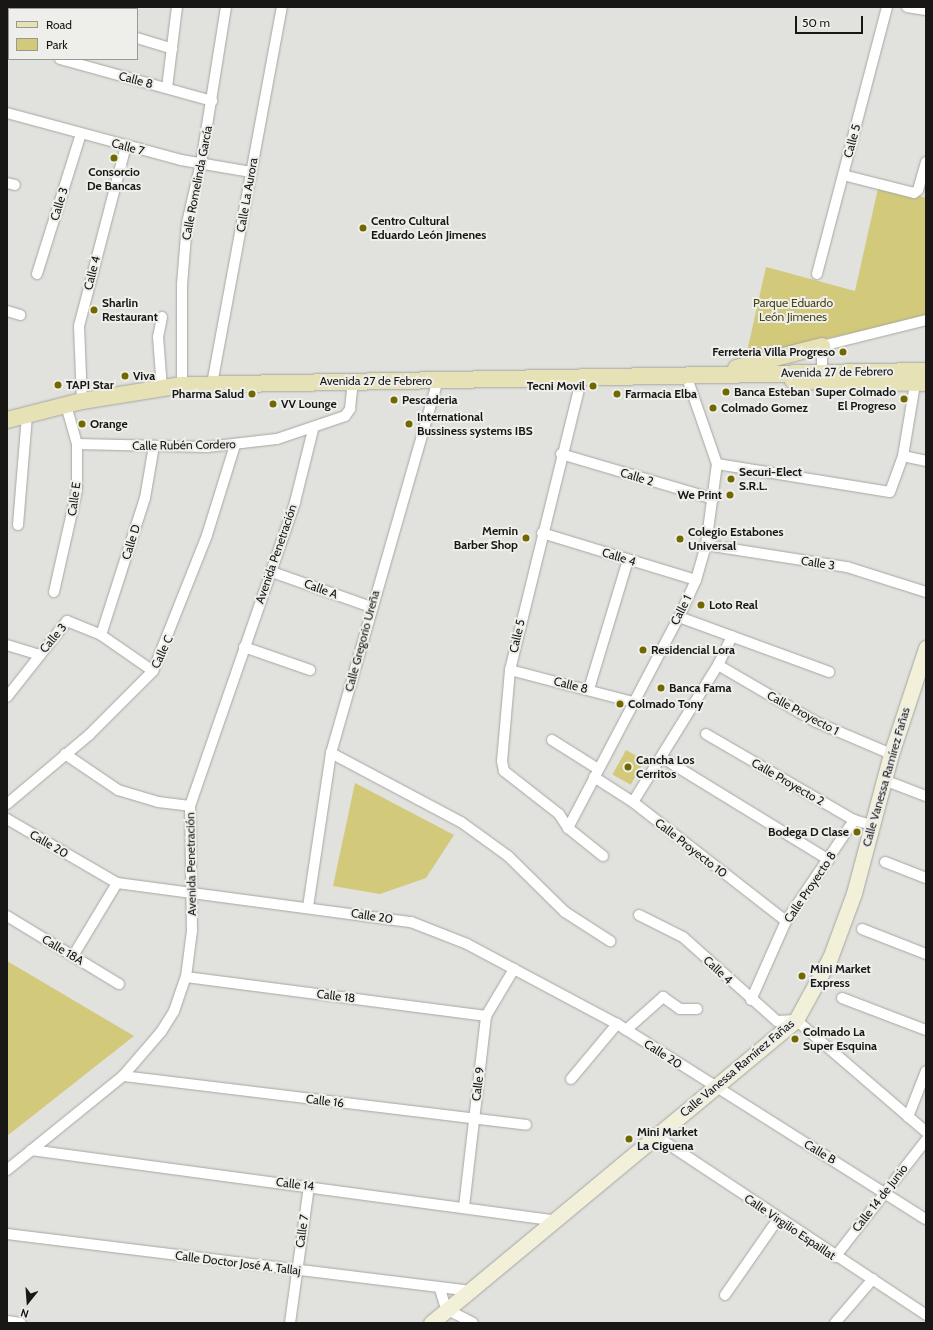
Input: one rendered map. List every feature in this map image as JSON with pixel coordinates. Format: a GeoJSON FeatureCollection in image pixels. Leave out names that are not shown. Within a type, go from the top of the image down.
{"type":"FeatureCollection","features":[{"type":"Feature","properties":{"kind":"main road"},"geometry":{"type":"LineString","coordinates":[[712,375],[822,346]]}},
{"type":"Feature","properties":{"kind":"main road","name":"Avenida 27 de Febrero"},"geometry":{"type":"LineString","coordinates":[[822,377],[926,371]]}},
{"type":"Feature","properties":{"kind":"main road","name":"Avenida 27 de Febrero"},"geometry":{"type":"LineString","coordinates":[[7,420],[82,402],[182,385],[353,380],[438,380],[748,374],[822,377],[920,384]]}},
{"type":"Feature","properties":{"kind":"street"},"geometry":{"type":"LineString","coordinates":[[167,88],[177,7]]}},
{"type":"Feature","properties":{"kind":"street","name":"Calle Romelinda García"},"geometry":{"type":"LineString","coordinates":[[182,385],[186,233],[212,101],[226,7]]}},
{"type":"Feature","properties":{"kind":"street","name":"Calle La Aurora"},"geometry":{"type":"LineString","coordinates":[[212,384],[282,7]]}},
{"type":"Feature","properties":{"kind":"street","name":"Calle 5"},"geometry":{"type":"LineString","coordinates":[[817,274],[887,7]]}},
{"type":"Feature","properties":{"kind":"street"},"geometry":{"type":"LineString","coordinates":[[907,7],[926,10]]}},
{"type":"Feature","properties":{"kind":"street"},"geometry":{"type":"LineString","coordinates":[[138,38],[172,49]]}},
{"type":"Feature","properties":{"kind":"street","name":"Calle 8"},"geometry":{"type":"LineString","coordinates":[[64,60],[212,101]]}},
{"type":"Feature","properties":{"kind":"street","name":"Calle 7"},"geometry":{"type":"LineString","coordinates":[[7,113],[126,146],[201,163],[251,172]]}},
{"type":"Feature","properties":{"kind":"street","name":"Calle 3"},"geometry":{"type":"LineString","coordinates":[[37,274],[81,134]]}},
{"type":"Feature","properties":{"kind":"street","name":"Calle 4"},"geometry":{"type":"LineString","coordinates":[[82,402],[79,326],[126,146]]}},
{"type":"Feature","properties":{"kind":"street"},"geometry":{"type":"LineString","coordinates":[[843,175],[916,192],[926,162]]}},
{"type":"Feature","properties":{"kind":"street"},"geometry":{"type":"LineString","coordinates":[[7,311],[20,315]]}},
{"type":"Feature","properties":{"kind":"street"},"geometry":{"type":"LineString","coordinates":[[162,318],[158,337],[162,388]]}},
{"type":"Feature","properties":{"kind":"street"},"geometry":{"type":"LineString","coordinates":[[822,377],[822,346],[926,320]]}},
{"type":"Feature","properties":{"kind":"street","name":"Calle 1"},"geometry":{"type":"LineString","coordinates":[[568,828],[678,617],[696,580],[706,545],[714,500],[717,464],[686,375]]}},
{"type":"Feature","properties":{"kind":"street","name":"Calle 5"},"geometry":{"type":"LineString","coordinates":[[582,377],[561,454],[510,670],[504,771],[558,814],[568,828],[603,856]]}},
{"type":"Feature","properties":{"kind":"street","name":"Calle Rubén Cordero"},"geometry":{"type":"LineString","coordinates":[[77,444],[154,446],[235,445],[312,430],[349,413],[353,380]]}},
{"type":"Feature","properties":{"kind":"street","name":"Calle Gregorio Ureña"},"geometry":{"type":"LineString","coordinates":[[308,907],[331,752],[371,607],[438,380]]}},
{"type":"Feature","properties":{"kind":"street"},"geometry":{"type":"LineString","coordinates":[[717,464],[885,494],[893,488],[903,456],[920,384]]}},
{"type":"Feature","properties":{"kind":"street","name":"Calle E"},"geometry":{"type":"LineString","coordinates":[[54,592],[77,490],[77,444],[66,406]]}},
{"type":"Feature","properties":{"kind":"street"},"geometry":{"type":"LineString","coordinates":[[18,525],[27,415]]}},
{"type":"Feature","properties":{"kind":"street","name":"Avenida Penetración"},"geometry":{"type":"LineString","coordinates":[[7,1170],[123,1076],[161,1032],[174,1011],[186,977],[192,891],[190,806],[295,502],[312,430]]}},
{"type":"Feature","properties":{"kind":"street","name":"Calle C"},"geometry":{"type":"LineString","coordinates":[[7,804],[66,754],[153,672],[210,528],[235,445]]}},
{"type":"Feature","properties":{"kind":"street","name":"Calle D"},"geometry":{"type":"LineString","coordinates":[[101,635],[145,498],[154,446]]}},
{"type":"Feature","properties":{"kind":"street","name":"Calle 2"},"geometry":{"type":"LineString","coordinates":[[561,454],[714,500]]}},
{"type":"Feature","properties":{"kind":"street"},"geometry":{"type":"LineString","coordinates":[[903,456],[926,461]]}},
{"type":"Feature","properties":{"kind":"street","name":"Calle 4"},"geometry":{"type":"LineString","coordinates":[[542,533],[696,580]]}},
{"type":"Feature","properties":{"kind":"street","name":"Calle 3"},"geometry":{"type":"LineString","coordinates":[[706,545],[847,567],[926,592]]}},
{"type":"Feature","properties":{"kind":"street"},"geometry":{"type":"LineString","coordinates":[[589,689],[628,560]]}},
{"type":"Feature","properties":{"kind":"street","name":"Calle A"},"geometry":{"type":"LineString","coordinates":[[272,572],[371,607]]}},
{"type":"Feature","properties":{"kind":"street"},"geometry":{"type":"LineString","coordinates":[[678,617],[829,672]]}},
{"type":"Feature","properties":{"kind":"street","name":"Calle 3"},"geometry":{"type":"LineString","coordinates":[[7,697],[38,655],[67,620],[101,635],[153,672]]}},
{"type":"Feature","properties":{"kind":"street"},"geometry":{"type":"LineString","coordinates":[[633,802],[718,665],[732,636]]}},
{"type":"Feature","properties":{"kind":"street"},"geometry":{"type":"LineString","coordinates":[[7,645],[38,655]]}},
{"type":"Feature","properties":{"kind":"street"},"geometry":{"type":"LineString","coordinates":[[244,647],[310,670]]}},
{"type":"Feature","properties":{"kind":"street","name":"Calle Vanessa Ramírez Fañas"},"geometry":{"type":"LineString","coordinates":[[431,1323],[446,1309],[558,1220],[713,1087],[796,1020],[830,958],[854,894],[891,754],[926,648]]}},
{"type":"Feature","properties":{"kind":"street","name":"Calle Proyecto 1"},"geometry":{"type":"LineString","coordinates":[[718,665],[816,722],[891,754]]}},
{"type":"Feature","properties":{"kind":"street","name":"Calle 8"},"geometry":{"type":"LineString","coordinates":[[510,670],[589,689],[633,702]]}},
{"type":"Feature","properties":{"kind":"street","name":"Calle Proyecto 2"},"geometry":{"type":"LineString","coordinates":[[706,734],[854,820],[872,825]]}},
{"type":"Feature","properties":{"kind":"street","name":"Calle Proyecto 10"},"geometry":{"type":"LineString","coordinates":[[552,740],[786,921]]}},
{"type":"Feature","properties":{"kind":"street"},"geometry":{"type":"LineString","coordinates":[[331,752],[461,822],[508,856],[564,912],[610,941]]}},
{"type":"Feature","properties":{"kind":"street"},"geometry":{"type":"LineString","coordinates":[[66,754],[118,790],[158,802],[190,806]]}},
{"type":"Feature","properties":{"kind":"street"},"geometry":{"type":"LineString","coordinates":[[661,757],[829,860]]}},
{"type":"Feature","properties":{"kind":"street"},"geometry":{"type":"LineString","coordinates":[[884,780],[926,796]]}},
{"type":"Feature","properties":{"kind":"street","name":"Calle 20"},"geometry":{"type":"LineString","coordinates":[[7,819],[118,883],[192,891],[411,922],[467,944],[617,1024],[713,1087]]}},
{"type":"Feature","properties":{"kind":"street","name":"Calle Proyecto 8"},"geometry":{"type":"LineString","coordinates":[[751,1000],[786,921],[829,860],[854,820]]}},
{"type":"Feature","properties":{"kind":"street"},"geometry":{"type":"LineString","coordinates":[[885,862],[926,878]]}},
{"type":"Feature","properties":{"kind":"street"},"geometry":{"type":"LineString","coordinates":[[73,956],[118,883]]}},
{"type":"Feature","properties":{"kind":"street","name":"Calle 4"},"geometry":{"type":"LineString","coordinates":[[639,915],[684,937],[751,1000],[777,1021],[796,1020]]}},
{"type":"Feature","properties":{"kind":"street","name":"Calle 18A"},"geometry":{"type":"LineString","coordinates":[[7,916],[119,984]]}},
{"type":"Feature","properties":{"kind":"street"},"geometry":{"type":"LineString","coordinates":[[862,929],[926,954]]}},
{"type":"Feature","properties":{"kind":"street","name":"Calle 9"},"geometry":{"type":"LineString","coordinates":[[464,1207],[486,1016],[514,969]]}},
{"type":"Feature","properties":{"kind":"street","name":"Calle 18"},"geometry":{"type":"LineString","coordinates":[[186,977],[486,1016]]}},
{"type":"Feature","properties":{"kind":"street"},"geometry":{"type":"LineString","coordinates":[[626,1030],[663,997],[680,1009],[697,1009]]}},
{"type":"Feature","properties":{"kind":"street"},"geometry":{"type":"LineString","coordinates":[[842,998],[926,1030]]}},
{"type":"Feature","properties":{"kind":"street"},"geometry":{"type":"LineString","coordinates":[[796,1020],[926,1132]]}},
{"type":"Feature","properties":{"kind":"street"},"geometry":{"type":"LineString","coordinates":[[571,1079],[617,1024]]}},
{"type":"Feature","properties":{"kind":"street"},"geometry":{"type":"LineString","coordinates":[[908,1117],[926,1071]]}},
{"type":"Feature","properties":{"kind":"street","name":"Calle 16"},"geometry":{"type":"LineString","coordinates":[[123,1076],[526,1125]]}},
{"type":"Feature","properties":{"kind":"street","name":"Calle B"},"geometry":{"type":"LineString","coordinates":[[713,1087],[884,1191],[926,1219]]}},
{"type":"Feature","properties":{"kind":"street","name":"Calle Virgilio Espaillat"},"geometry":{"type":"LineString","coordinates":[[656,1136],[835,1257],[873,1279],[926,1314]]}},
{"type":"Feature","properties":{"kind":"street","name":"Calle 14 de Junio"},"geometry":{"type":"LineString","coordinates":[[835,1257],[884,1191],[926,1140]]}},
{"type":"Feature","properties":{"kind":"street","name":"Calle 14"},"geometry":{"type":"LineString","coordinates":[[31,1150],[558,1220]]}},
{"type":"Feature","properties":{"kind":"street","name":"Calle 7"},"geometry":{"type":"LineString","coordinates":[[290,1323],[309,1186]]}},
{"type":"Feature","properties":{"kind":"street"},"geometry":{"type":"LineString","coordinates":[[726,1295],[778,1219]]}},
{"type":"Feature","properties":{"kind":"street","name":"Calle Doctor José A. Tallaj"},"geometry":{"type":"LineString","coordinates":[[7,1234],[440,1289],[469,1291]]}},
{"type":"Feature","properties":{"kind":"street"},"geometry":{"type":"LineString","coordinates":[[835,1323],[873,1279]]}},
{"type":"Feature","properties":{"kind":"street"},"geometry":{"type":"LineString","coordinates":[[440,1289],[446,1309],[472,1323]]}},
{"type":"Feature","properties":{"kind":"street"},"geometry":{"type":"LineString","coordinates":[[7,1321],[21,1323]]}},
{"type":"Feature","properties":{"kind":"green space","name":"Parque Eduardo León Jimenes"},"geometry":{"type":"Polygon","coordinates":[[[879,184],[926,198],[926,317],[746,356],[766,267],[855,291],[879,184]]]}},
{"type":"Feature","properties":{"kind":"green space","name":"Cancha Los Cerritos"},"geometry":{"type":"Polygon","coordinates":[[[626,750],[644,760],[631,785],[612,774],[626,750]]]}},
{"type":"Feature","properties":{"kind":"green space"},"geometry":{"type":"Polygon","coordinates":[[[355,783],[454,835],[426,878],[380,894],[333,886],[355,783]]]}},
{"type":"Feature","properties":{"kind":"green space"},"geometry":{"type":"Polygon","coordinates":[[[7,961],[134,1036],[7,1136],[7,961]]]}},
{"type":"Feature","properties":{"kind":"place","name":"Consorcio De Bancas"},"geometry":{"type":"Point","coordinates":[114,158]}},
{"type":"Feature","properties":{"kind":"place","name":"Centro Cultural Eduardo León Jimenes"},"geometry":{"type":"Point","coordinates":[363,228]}},
{"type":"Feature","properties":{"kind":"place","name":"Sharlin Restaurant"},"geometry":{"type":"Point","coordinates":[94,310]}},
{"type":"Feature","properties":{"kind":"place","name":"Ferreteria Villa Progreso"},"geometry":{"type":"Point","coordinates":[843,352]}},
{"type":"Feature","properties":{"kind":"place","name":"Viva"},"geometry":{"type":"Point","coordinates":[125,376]}},
{"type":"Feature","properties":{"kind":"place","name":"TAPI Star"},"geometry":{"type":"Point","coordinates":[58,385]}},
{"type":"Feature","properties":{"kind":"place","name":"Tecni Movil"},"geometry":{"type":"Point","coordinates":[593,386]}},
{"type":"Feature","properties":{"kind":"place","name":"Banca Esteban"},"geometry":{"type":"Point","coordinates":[726,392]}},
{"type":"Feature","properties":{"kind":"place","name":"Pharma Salud"},"geometry":{"type":"Point","coordinates":[252,394]}},
{"type":"Feature","properties":{"kind":"place","name":"Farmacia Elba"},"geometry":{"type":"Point","coordinates":[617,394]}},
{"type":"Feature","properties":{"kind":"place","name":"Super Colmado El Progreso"},"geometry":{"type":"Point","coordinates":[904,399]}},
{"type":"Feature","properties":{"kind":"place","name":"Pescaderia"},"geometry":{"type":"Point","coordinates":[394,400]}},
{"type":"Feature","properties":{"kind":"place","name":"VV Lounge"},"geometry":{"type":"Point","coordinates":[273,404]}},
{"type":"Feature","properties":{"kind":"place","name":"Colmado Gomez"},"geometry":{"type":"Point","coordinates":[713,408]}},
{"type":"Feature","properties":{"kind":"place","name":"Orange"},"geometry":{"type":"Point","coordinates":[82,424]}},
{"type":"Feature","properties":{"kind":"place","name":"International Bussiness systems IBS"},"geometry":{"type":"Point","coordinates":[409,424]}},
{"type":"Feature","properties":{"kind":"place","name":"Securi-Elect S.R.L."},"geometry":{"type":"Point","coordinates":[731,479]}},
{"type":"Feature","properties":{"kind":"place","name":"We Print"},"geometry":{"type":"Point","coordinates":[730,495]}},
{"type":"Feature","properties":{"kind":"place","name":"Memin Barber Shop"},"geometry":{"type":"Point","coordinates":[526,538]}},
{"type":"Feature","properties":{"kind":"place","name":"Colegio Estabones Universal"},"geometry":{"type":"Point","coordinates":[680,539]}},
{"type":"Feature","properties":{"kind":"place","name":"Loto Real"},"geometry":{"type":"Point","coordinates":[701,605]}},
{"type":"Feature","properties":{"kind":"place","name":"Residencial Lora"},"geometry":{"type":"Point","coordinates":[643,650]}},
{"type":"Feature","properties":{"kind":"place","name":"Banca Fama"},"geometry":{"type":"Point","coordinates":[661,688]}},
{"type":"Feature","properties":{"kind":"place","name":"Colmado Tony"},"geometry":{"type":"Point","coordinates":[620,704]}},
{"type":"Feature","properties":{"kind":"place","name":"Cancha Los Cerritos"},"geometry":{"type":"Point","coordinates":[628,767]}},
{"type":"Feature","properties":{"kind":"place","name":"Bodega D Clase"},"geometry":{"type":"Point","coordinates":[857,832]}},
{"type":"Feature","properties":{"kind":"place","name":"Mini Market Express"},"geometry":{"type":"Point","coordinates":[802,976]}},
{"type":"Feature","properties":{"kind":"place","name":"Colmado La Super Esquina"},"geometry":{"type":"Point","coordinates":[795,1039]}},
{"type":"Feature","properties":{"kind":"place","name":"Mini Market La Ciguena"},"geometry":{"type":"Point","coordinates":[629,1139]}}]}
